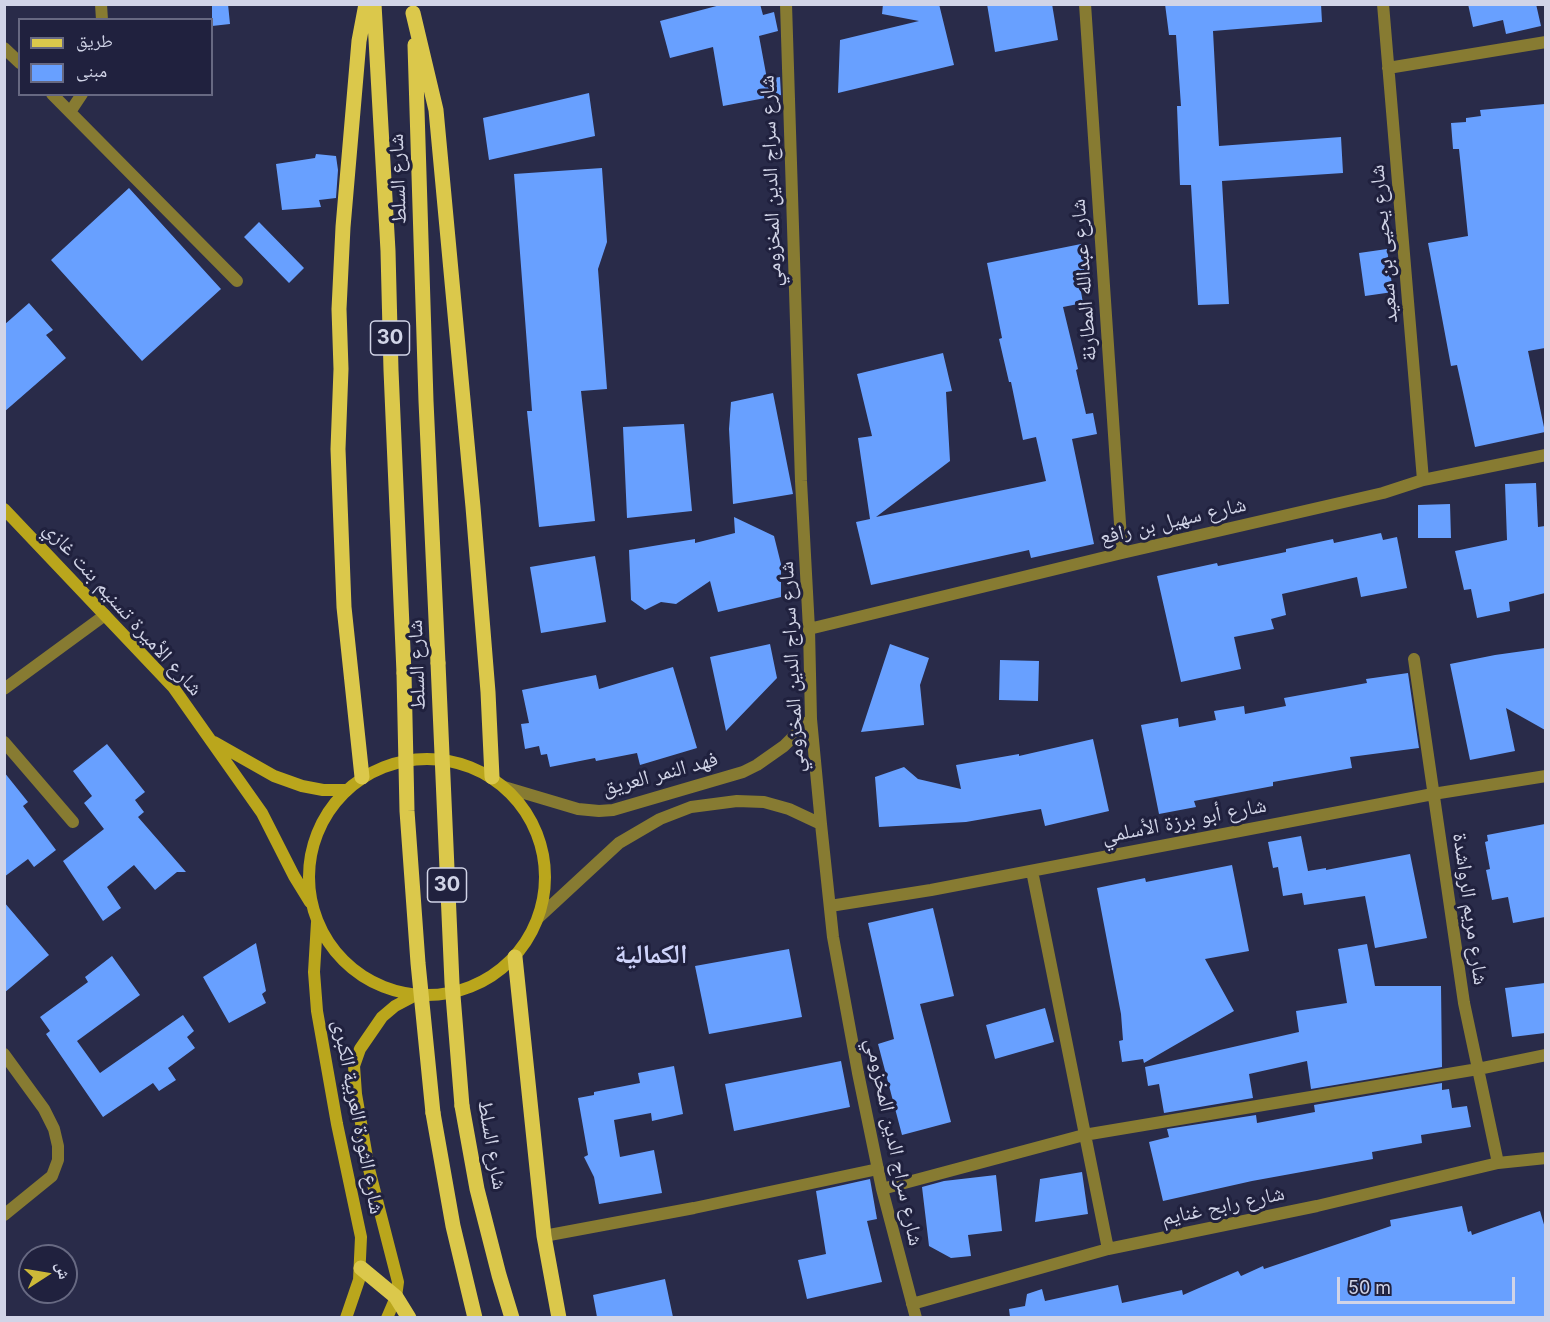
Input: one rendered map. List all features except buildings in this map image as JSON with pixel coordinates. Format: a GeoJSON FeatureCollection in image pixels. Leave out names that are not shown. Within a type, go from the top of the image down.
{"type":"FeatureCollection","features":[{"type":"Feature","properties":{"kind":"main road"},"geometry":{"type":"LineString","coordinates":[[362,777],[344,607],[338,449],[341,369],[339,309],[343,227],[359,40],[366,4]]}},
{"type":"Feature","properties":{"kind":"main road","name":"شارع السلط"},"geometry":{"type":"LineString","coordinates":[[374,4],[388,240],[409,835],[418,963],[433,1113],[453,1226],[475,1317]]}},
{"type":"Feature","properties":{"kind":"main road"},"geometry":{"type":"LineString","coordinates":[[412,9],[436,110],[475,530],[488,692],[492,777]]}},
{"type":"Feature","properties":{"kind":"main road","name":"شارع السلط"},"geometry":{"type":"LineString","coordinates":[[412,9],[426,401],[452,983],[462,1106],[477,1189],[498,1275],[512,1317]]}},
{"type":"Feature","properties":{"kind":"main road","name":"شارع الأميرة تسنيم بنت غازي"},"geometry":{"type":"LineString","coordinates":[[4,509],[173,687],[262,813],[294,876],[311,903]]}},
{"type":"Feature","properties":{"kind":"main road","name":"شارع الأميرة تسنيم بنت غازي"},"geometry":{"type":"LineString","coordinates":[[208,738],[274,776],[302,786],[323,790],[345,790]]}},
{"type":"Feature","properties":{"kind":"main road"},"geometry":{"type":"LineString","coordinates":[[427,757],[461,762],[492,777],[515,797],[532,822],[544,860],[544,900],[533,930],[515,957],[486,981],[451,994],[414,996],[373,984],[340,958],[317,922],[311,903],[309,861],[316,833],[330,807],[345,790],[362,777],[393,762],[427,757]]}},
{"type":"Feature","properties":{"kind":"main road","name":"شارع الثورة العربية الكبرى"},"geometry":{"type":"LineString","coordinates":[[317,922],[314,972],[317,1011],[339,1134],[362,1237],[361,1268],[346,1317]]}},
{"type":"Feature","properties":{"kind":"main road"},"geometry":{"type":"LineString","coordinates":[[515,957],[543,1236],[559,1317]]}},
{"type":"Feature","properties":{"kind":"main road","name":"شارع الثورة العربية الكبرى"},"geometry":{"type":"LineString","coordinates":[[387,1317],[396,1297],[398,1282],[369,1169],[356,1094],[354,1066],[360,1049],[382,1017],[395,1006],[414,996]]}},
{"type":"Feature","properties":{"kind":"main road"},"geometry":{"type":"LineString","coordinates":[[361,1268],[396,1297],[409,1317]]}},
{"type":"Feature","properties":{"kind":"street","name":"شارع سراج الدين المخزومي"},"geometry":{"type":"LineString","coordinates":[[786,4],[811,719],[821,824],[830,906],[847,1016],[882,1189],[916,1317]]}},
{"type":"Feature","properties":{"kind":"street","name":"شارع عبدالله المطارنة"},"geometry":{"type":"LineString","coordinates":[[1085,4],[1122,553]]}},
{"type":"Feature","properties":{"kind":"street","name":"شارع يحيى بن سعيد"},"geometry":{"type":"LineString","coordinates":[[1383,4],[1423,480]]}},
{"type":"Feature","properties":{"kind":"street"},"geometry":{"type":"LineString","coordinates":[[1388,68],[1545,42]]}},
{"type":"Feature","properties":{"kind":"street"},"geometry":{"type":"LineString","coordinates":[[4,48],[18,61]]}},
{"type":"Feature","properties":{"kind":"street"},"geometry":{"type":"LineString","coordinates":[[54,96],[237,281]]}},
{"type":"Feature","properties":{"kind":"street"},"geometry":{"type":"LineString","coordinates":[[70,112],[81,96]]}},
{"type":"Feature","properties":{"kind":"street","name":"شارع سهيل بن رافع"},"geometry":{"type":"LineString","coordinates":[[809,629],[1383,493],[1423,480],[1545,455]]}},
{"type":"Feature","properties":{"kind":"street"},"geometry":{"type":"LineString","coordinates":[[4,689],[105,615]]}},
{"type":"Feature","properties":{"kind":"street","name":"شارع مريم الرواشدة"},"geometry":{"type":"LineString","coordinates":[[1414,659],[1464,1003],[1498,1163]]}},
{"type":"Feature","properties":{"kind":"street","name":"فهد النمر العريق"},"geometry":{"type":"LineString","coordinates":[[504,787],[551,802],[599,812],[644,802],[757,765],[784,746],[811,719]]}},
{"type":"Feature","properties":{"kind":"street"},"geometry":{"type":"LineString","coordinates":[[4,742],[73,822]]}},
{"type":"Feature","properties":{"kind":"street","name":"شارع أبو برزة الأسلمي"},"geometry":{"type":"LineString","coordinates":[[830,906],[931,890],[1433,794],[1545,776]]}},
{"type":"Feature","properties":{"kind":"street"},"geometry":{"type":"LineString","coordinates":[[687,788],[691,807]]}},
{"type":"Feature","properties":{"kind":"street","name":"فهد النمر العريق"},"geometry":{"type":"LineString","coordinates":[[539,917],[619,843],[660,819],[691,807],[737,801],[764,802],[789,809],[821,824]]}},
{"type":"Feature","properties":{"kind":"street"},"geometry":{"type":"LineString","coordinates":[[1032,871],[1108,1249]]}},
{"type":"Feature","properties":{"kind":"street"},"geometry":{"type":"LineString","coordinates":[[4,1054],[44,1109],[54,1129],[58,1160],[52,1176],[4,1215]]}},
{"type":"Feature","properties":{"kind":"street"},"geometry":{"type":"LineString","coordinates":[[882,1189],[1084,1135],[1478,1069],[1545,1055]]}},
{"type":"Feature","properties":{"kind":"street","name":"شارع رابح غنايم"},"geometry":{"type":"LineString","coordinates":[[912,1304],[1108,1249],[1317,1206],[1498,1163],[1545,1158]]}},
{"type":"Feature","properties":{"kind":"street"},"geometry":{"type":"LineString","coordinates":[[543,1236],[694,1208],[878,1169]]}},
{"type":"Feature","properties":{"kind":"district","name":"الكمالية"},"geometry":{"type":"Point","coordinates":[651,955]}}]}
